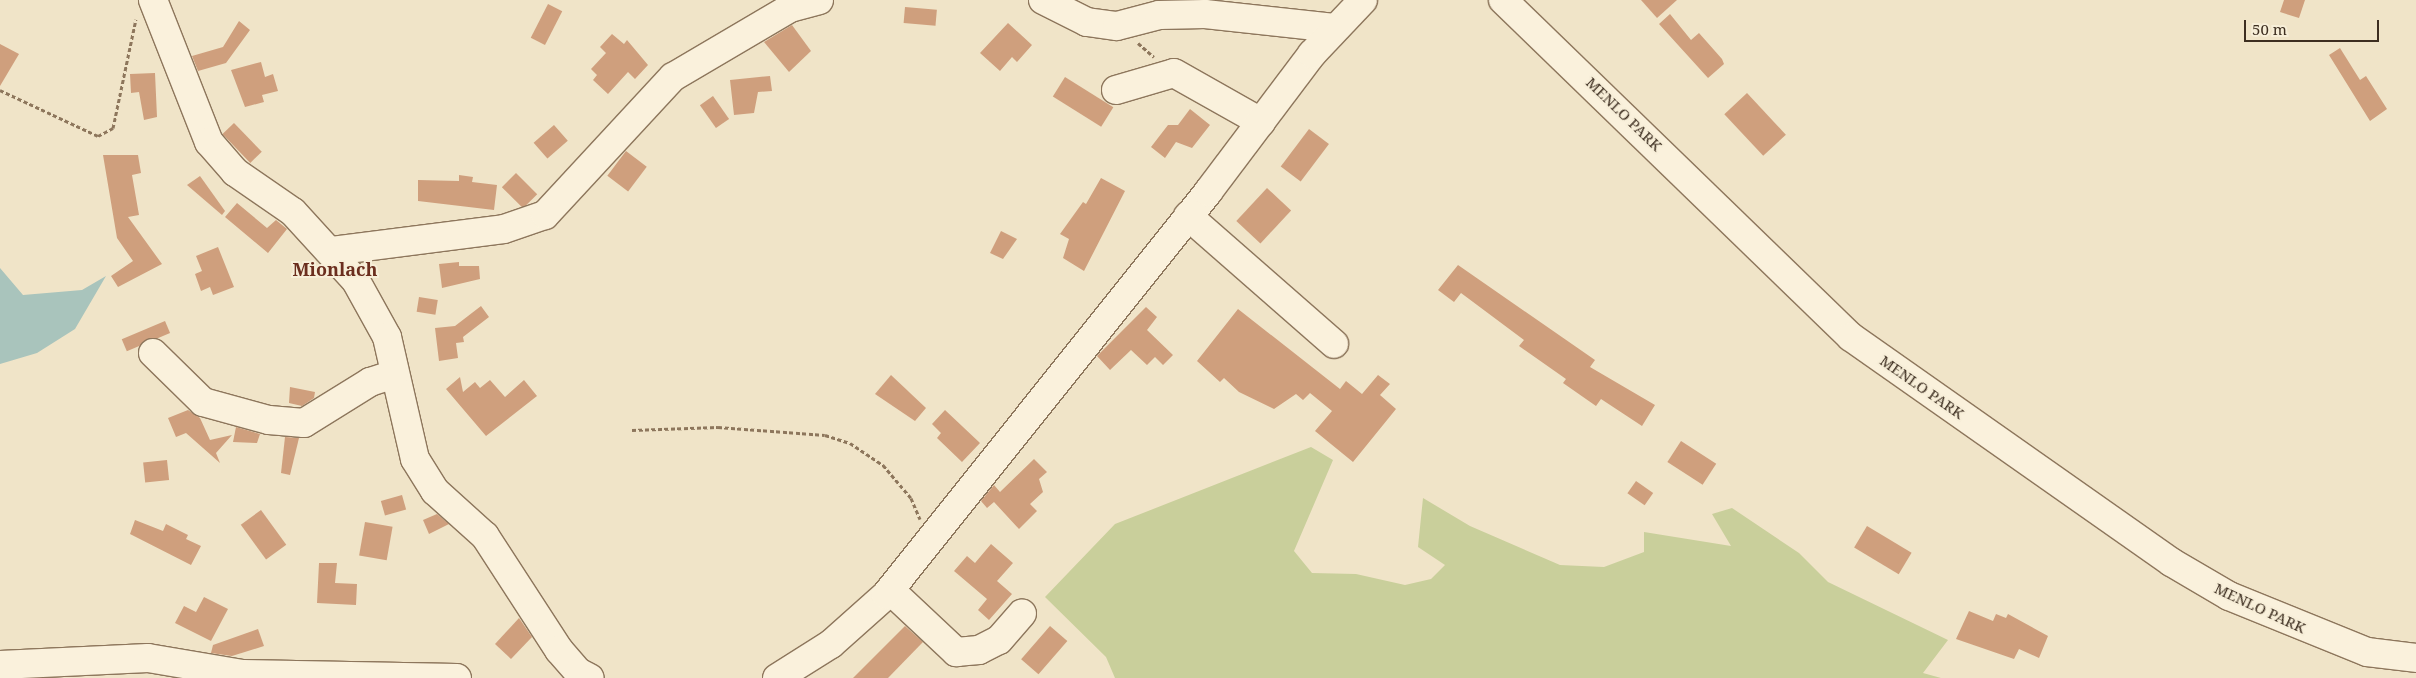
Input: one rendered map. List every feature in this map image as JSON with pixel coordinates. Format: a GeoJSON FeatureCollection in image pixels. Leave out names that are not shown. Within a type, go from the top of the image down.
{"type":"FeatureCollection","features":[{"type":"Feature","properties":{"kind":"street"},"geometry":{"type":"LineString","coordinates":[[332,251],[504,229],[545,214],[673,77],[790,8],[820,0]]}},
{"type":"Feature","properties":{"kind":"street"},"geometry":{"type":"LineString","coordinates":[[1043,0],[1087,22],[1117,26],[1159,15],[1206,14],[1334,28]]}},
{"type":"Feature","properties":{"kind":"street"},"geometry":{"type":"LineString","coordinates":[[777,678],[831,644],[890,590],[928,538],[1188,216],[1334,28],[1363,0]]}},
{"type":"Feature","properties":{"kind":"street","name":"MENLO PARK"},"geometry":{"type":"LineString","coordinates":[[1503,0],[1851,337],[2171,562],[2229,596],[2367,652],[2416,658]]}},
{"type":"Feature","properties":{"kind":"street"},"geometry":{"type":"LineString","coordinates":[[145,5],[209,142],[235,172],[294,212],[332,251],[356,281],[387,337],[415,459],[436,491],[485,536],[578,676]]}},
{"type":"Feature","properties":{"kind":"street"},"geometry":{"type":"LineString","coordinates":[[1116,90],[1174,73],[1261,122]]}},
{"type":"Feature","properties":{"kind":"street"},"geometry":{"type":"LineString","coordinates":[[1188,216],[1334,344]]}},
{"type":"Feature","properties":{"kind":"street"},"geometry":{"type":"LineString","coordinates":[[153,353],[204,402],[269,420],[304,422],[370,382],[394,374]]}},
{"type":"Feature","properties":{"kind":"street"},"geometry":{"type":"LineString","coordinates":[[890,590],[956,652],[979,650],[999,640],[1022,614]]}},
{"type":"Feature","properties":{"kind":"street"},"geometry":{"type":"LineString","coordinates":[[0,665],[148,658],[244,674],[457,678]]}},
{"type":"Feature","properties":{"kind":"path"},"geometry":{"type":"LineString","coordinates":[[0,90],[98,136],[113,128],[145,5]]}},
{"type":"Feature","properties":{"kind":"path"},"geometry":{"type":"LineString","coordinates":[[1117,26],[1174,73]]}},
{"type":"Feature","properties":{"kind":"path"},"geometry":{"type":"LineString","coordinates":[[632,430],[784,430],[850,443],[883,465],[911,498],[928,538]]}},
{"type":"Feature","properties":{"kind":"green space"},"geometry":{"type":"Polygon","coordinates":[[[1311,447],[1333,460],[1294,551],[1312,573],[1356,574],[1405,585],[1431,579],[1445,565],[1418,547],[1423,498],[1470,526],[1560,565],[1604,567],[1644,552],[1644,532],[1731,546],[1712,514],[1732,508],[1799,553],[1828,582],[1948,640],[1923,673],[1941,678],[1115,678],[1106,657],[1045,597],[1115,524],[1311,447]]]}},
{"type":"Feature","properties":{"kind":"water"},"geometry":{"type":"Polygon","coordinates":[[[0,268],[23,295],[82,290],[106,276],[75,329],[37,353],[0,364],[0,268]]]}},
{"type":"Feature","properties":{"kind":"building"},"geometry":{"type":"Polygon","coordinates":[[[1641,0],[1677,0],[1657,18],[1641,0]]]}},
{"type":"Feature","properties":{"kind":"building"},"geometry":{"type":"Polygon","coordinates":[[[2284,0],[2305,0],[2299,18],[2280,12],[2284,0]]]}},
{"type":"Feature","properties":{"kind":"building"},"geometry":{"type":"Polygon","coordinates":[[[548,4],[562,11],[545,45],[531,38],[548,4]]]}},
{"type":"Feature","properties":{"kind":"building"},"geometry":{"type":"Polygon","coordinates":[[[905,7],[937,10],[935,26],[904,23],[905,7]]]}},
{"type":"Feature","properties":{"kind":"building"},"geometry":{"type":"Polygon","coordinates":[[[1670,14],[1691,40],[1699,33],[1722,59],[1724,64],[1708,78],[1659,24],[1670,14]]]}},
{"type":"Feature","properties":{"kind":"building"},"geometry":{"type":"Polygon","coordinates":[[[239,21],[250,30],[226,63],[198,71],[192,56],[223,47],[239,21]]]}},
{"type":"Feature","properties":{"kind":"building"},"geometry":{"type":"Polygon","coordinates":[[[1008,23],[1032,45],[1017,62],[1012,57],[1000,71],[980,53],[1008,23]]]}},
{"type":"Feature","properties":{"kind":"building"},"geometry":{"type":"Polygon","coordinates":[[[792,25],[811,51],[789,72],[764,42],[792,25]]]}},
{"type":"Feature","properties":{"kind":"building"},"geometry":{"type":"Polygon","coordinates":[[[612,34],[624,44],[627,40],[648,65],[635,79],[628,72],[608,94],[593,80],[597,75],[591,69],[606,53],[600,47],[612,34]]]}},
{"type":"Feature","properties":{"kind":"building"},"geometry":{"type":"Polygon","coordinates":[[[0,44],[19,54],[0,86],[0,44]]]}},
{"type":"Feature","properties":{"kind":"building"},"geometry":{"type":"Polygon","coordinates":[[[2340,48],[2360,80],[2366,76],[2387,109],[2370,121],[2329,55],[2340,48]]]}},
{"type":"Feature","properties":{"kind":"building"},"geometry":{"type":"Polygon","coordinates":[[[261,62],[265,77],[273,74],[278,91],[262,95],[264,102],[245,107],[231,70],[261,62]]]}},
{"type":"Feature","properties":{"kind":"building"},"geometry":{"type":"Polygon","coordinates":[[[155,73],[157,117],[144,120],[139,92],[131,93],[130,74],[155,73]]]}},
{"type":"Feature","properties":{"kind":"building"},"geometry":{"type":"Polygon","coordinates":[[[770,76],[772,91],[758,92],[754,113],[734,115],[730,80],[770,76]]]}},
{"type":"Feature","properties":{"kind":"building"},"geometry":{"type":"Polygon","coordinates":[[[1065,77],[1113,107],[1101,127],[1053,97],[1065,77]]]}},
{"type":"Feature","properties":{"kind":"building"},"geometry":{"type":"Polygon","coordinates":[[[1747,93],[1786,135],[1763,156],[1724,114],[1747,93]]]}},
{"type":"Feature","properties":{"kind":"building"},"geometry":{"type":"Polygon","coordinates":[[[713,96],[729,119],[716,128],[700,105],[713,96]]]}},
{"type":"Feature","properties":{"kind":"building"},"geometry":{"type":"Polygon","coordinates":[[[1190,109],[1210,125],[1192,148],[1176,142],[1165,158],[1151,147],[1168,125],[1178,125],[1190,109]]]}},
{"type":"Feature","properties":{"kind":"building"},"geometry":{"type":"Polygon","coordinates":[[[234,123],[262,152],[250,163],[222,134],[234,123]]]}},
{"type":"Feature","properties":{"kind":"building"},"geometry":{"type":"Polygon","coordinates":[[[554,125],[568,141],[547,159],[534,143],[554,125]]]}},
{"type":"Feature","properties":{"kind":"building"},"geometry":{"type":"Polygon","coordinates":[[[1309,129],[1329,144],[1301,182],[1281,167],[1309,129]]]}},
{"type":"Feature","properties":{"kind":"building"},"geometry":{"type":"Polygon","coordinates":[[[626,151],[647,167],[628,191],[607,176],[626,151]]]}},
{"type":"Feature","properties":{"kind":"building"},"geometry":{"type":"Polygon","coordinates":[[[103,155],[138,155],[141,173],[132,175],[139,215],[128,217],[162,264],[118,287],[111,276],[133,261],[117,238],[103,155]]]}},
{"type":"Feature","properties":{"kind":"building"},"geometry":{"type":"Polygon","coordinates":[[[516,173],[537,194],[523,208],[502,187],[516,173]]]}},
{"type":"Feature","properties":{"kind":"building"},"geometry":{"type":"Polygon","coordinates":[[[459,175],[473,177],[472,182],[497,185],[494,210],[418,201],[418,180],[459,181],[459,175]]]}},
{"type":"Feature","properties":{"kind":"building"},"geometry":{"type":"Polygon","coordinates":[[[200,176],[225,211],[222,215],[187,185],[200,176]]]}},
{"type":"Feature","properties":{"kind":"building"},"geometry":{"type":"Polygon","coordinates":[[[1101,178],[1125,191],[1084,271],[1063,258],[1069,239],[1060,234],[1083,202],[1086,204],[1101,178]]]}},
{"type":"Feature","properties":{"kind":"building"},"geometry":{"type":"Polygon","coordinates":[[[1267,188],[1291,211],[1260,243],[1236,221],[1267,188]]]}},
{"type":"Feature","properties":{"kind":"building"},"geometry":{"type":"Polygon","coordinates":[[[237,203],[267,228],[276,220],[287,229],[268,253],[225,217],[237,203]]]}},
{"type":"Feature","properties":{"kind":"building"},"geometry":{"type":"Polygon","coordinates":[[[1001,231],[1017,239],[1003,259],[990,253],[1001,231]]]}},
{"type":"Feature","properties":{"kind":"building"},"geometry":{"type":"Polygon","coordinates":[[[218,247],[234,287],[213,295],[210,287],[201,291],[195,274],[202,271],[196,256],[218,247]]]}},
{"type":"Feature","properties":{"kind":"building"},"geometry":{"type":"Polygon","coordinates":[[[459,262],[459,266],[479,266],[480,279],[442,288],[439,264],[459,262]]]}},
{"type":"Feature","properties":{"kind":"building"},"geometry":{"type":"Polygon","coordinates":[[[1458,265],[1595,360],[1590,367],[1655,405],[1642,426],[1601,399],[1596,406],[1563,383],[1566,379],[1519,346],[1524,340],[1461,293],[1454,302],[1438,290],[1458,265]]]}},
{"type":"Feature","properties":{"kind":"building"},"geometry":{"type":"Polygon","coordinates":[[[419,297],[438,300],[435,315],[417,312],[419,297]]]}},
{"type":"Feature","properties":{"kind":"building"},"geometry":{"type":"Polygon","coordinates":[[[481,306],[489,317],[463,337],[464,342],[456,343],[458,358],[439,361],[435,328],[455,326],[481,306]]]}},
{"type":"Feature","properties":{"kind":"building"},"geometry":{"type":"Polygon","coordinates":[[[1146,307],[1157,317],[1147,330],[1173,355],[1163,365],[1155,357],[1147,365],[1131,350],[1110,370],[1097,356],[1146,307]]]}},
{"type":"Feature","properties":{"kind":"building"},"geometry":{"type":"Polygon","coordinates":[[[1238,309],[1340,389],[1346,381],[1362,394],[1378,375],[1390,384],[1380,395],[1396,409],[1353,462],[1315,431],[1332,411],[1310,393],[1303,400],[1296,394],[1274,409],[1239,392],[1224,378],[1220,382],[1197,361],[1238,309]]]}},
{"type":"Feature","properties":{"kind":"building"},"geometry":{"type":"Polygon","coordinates":[[[165,321],[170,333],[127,351],[122,339],[165,321]]]}},
{"type":"Feature","properties":{"kind":"building"},"geometry":{"type":"Polygon","coordinates":[[[891,375],[926,408],[915,421],[875,394],[891,375]]]}},
{"type":"Feature","properties":{"kind":"building"},"geometry":{"type":"Polygon","coordinates":[[[460,377],[463,392],[475,382],[480,388],[490,380],[505,397],[524,380],[537,396],[486,436],[446,389],[460,377]]]}},
{"type":"Feature","properties":{"kind":"building"},"geometry":{"type":"Polygon","coordinates":[[[290,387],[315,392],[314,398],[302,406],[289,403],[290,387]]]}},
{"type":"Feature","properties":{"kind":"building"},"geometry":{"type":"Polygon","coordinates":[[[188,410],[200,418],[210,440],[232,435],[216,453],[220,463],[186,433],[176,437],[168,418],[188,410]]]}},
{"type":"Feature","properties":{"kind":"building"},"geometry":{"type":"Polygon","coordinates":[[[945,410],[980,443],[962,462],[937,438],[941,433],[932,424],[945,410]]]}},
{"type":"Feature","properties":{"kind":"building"},"geometry":{"type":"Polygon","coordinates":[[[236,427],[260,434],[257,443],[233,442],[236,427]]]}},
{"type":"Feature","properties":{"kind":"building"},"geometry":{"type":"Polygon","coordinates":[[[285,437],[299,438],[290,475],[281,473],[285,437]]]}},
{"type":"Feature","properties":{"kind":"building"},"geometry":{"type":"Polygon","coordinates":[[[1681,441],[1716,464],[1703,485],[1667,462],[1681,441]]]}},
{"type":"Feature","properties":{"kind":"building"},"geometry":{"type":"Polygon","coordinates":[[[1034,459],[1047,472],[1039,479],[1043,492],[1030,504],[1037,511],[1019,529],[994,502],[987,508],[981,501],[994,485],[1000,492],[1034,459]]]}},
{"type":"Feature","properties":{"kind":"building"},"geometry":{"type":"Polygon","coordinates":[[[167,460],[169,480],[145,482],[143,463],[167,460]]]}},
{"type":"Feature","properties":{"kind":"building"},"geometry":{"type":"Polygon","coordinates":[[[1636,481],[1653,493],[1645,505],[1627,493],[1636,481]]]}},
{"type":"Feature","properties":{"kind":"building"},"geometry":{"type":"Polygon","coordinates":[[[402,495],[406,509],[385,515],[381,501],[402,495]]]}},
{"type":"Feature","properties":{"kind":"building"},"geometry":{"type":"Polygon","coordinates":[[[261,510],[286,545],[266,559],[241,525],[261,510]]]}},
{"type":"Feature","properties":{"kind":"building"},"geometry":{"type":"Polygon","coordinates":[[[437,514],[449,524],[429,534],[423,520],[437,514]]]}},
{"type":"Feature","properties":{"kind":"building"},"geometry":{"type":"Polygon","coordinates":[[[135,520],[163,531],[166,524],[188,535],[186,539],[201,546],[191,565],[130,534],[135,520]]]}},
{"type":"Feature","properties":{"kind":"building"},"geometry":{"type":"Polygon","coordinates":[[[365,522],[393,527],[387,560],[359,555],[365,522]]]}},
{"type":"Feature","properties":{"kind":"building"},"geometry":{"type":"Polygon","coordinates":[[[1867,526],[1912,553],[1899,574],[1854,547],[1867,526]]]}},
{"type":"Feature","properties":{"kind":"building"},"geometry":{"type":"Polygon","coordinates":[[[991,544],[1013,563],[997,581],[1012,594],[989,620],[978,610],[987,599],[954,571],[967,556],[975,563],[991,544]]]}},
{"type":"Feature","properties":{"kind":"building"},"geometry":{"type":"Polygon","coordinates":[[[319,563],[337,563],[335,583],[357,584],[356,605],[317,603],[319,563]]]}},
{"type":"Feature","properties":{"kind":"building"},"geometry":{"type":"Polygon","coordinates":[[[204,597],[228,609],[211,641],[175,623],[184,606],[196,612],[204,597]]]}},
{"type":"Feature","properties":{"kind":"building"},"geometry":{"type":"Polygon","coordinates":[[[1969,611],[1993,621],[1996,614],[2006,618],[2008,614],[2048,636],[2039,658],[2019,649],[2014,659],[1956,639],[1969,611]]]}},
{"type":"Feature","properties":{"kind":"building"},"geometry":{"type":"Polygon","coordinates":[[[519,618],[532,637],[511,659],[495,644],[519,618]]]}},
{"type":"Feature","properties":{"kind":"building"},"geometry":{"type":"Polygon","coordinates":[[[905,626],[923,642],[888,678],[853,678],[905,626]]]}},
{"type":"Feature","properties":{"kind":"building"},"geometry":{"type":"Polygon","coordinates":[[[1050,626],[1067,641],[1038,674],[1021,659],[1050,626]]]}},
{"type":"Feature","properties":{"kind":"building"},"geometry":{"type":"Polygon","coordinates":[[[258,629],[264,646],[232,656],[211,653],[213,645],[258,629]]]}},
{"type":"Feature","properties":{"kind":"district","name":"Mionlach"},"geometry":{"type":"Point","coordinates":[335,269]}}]}
